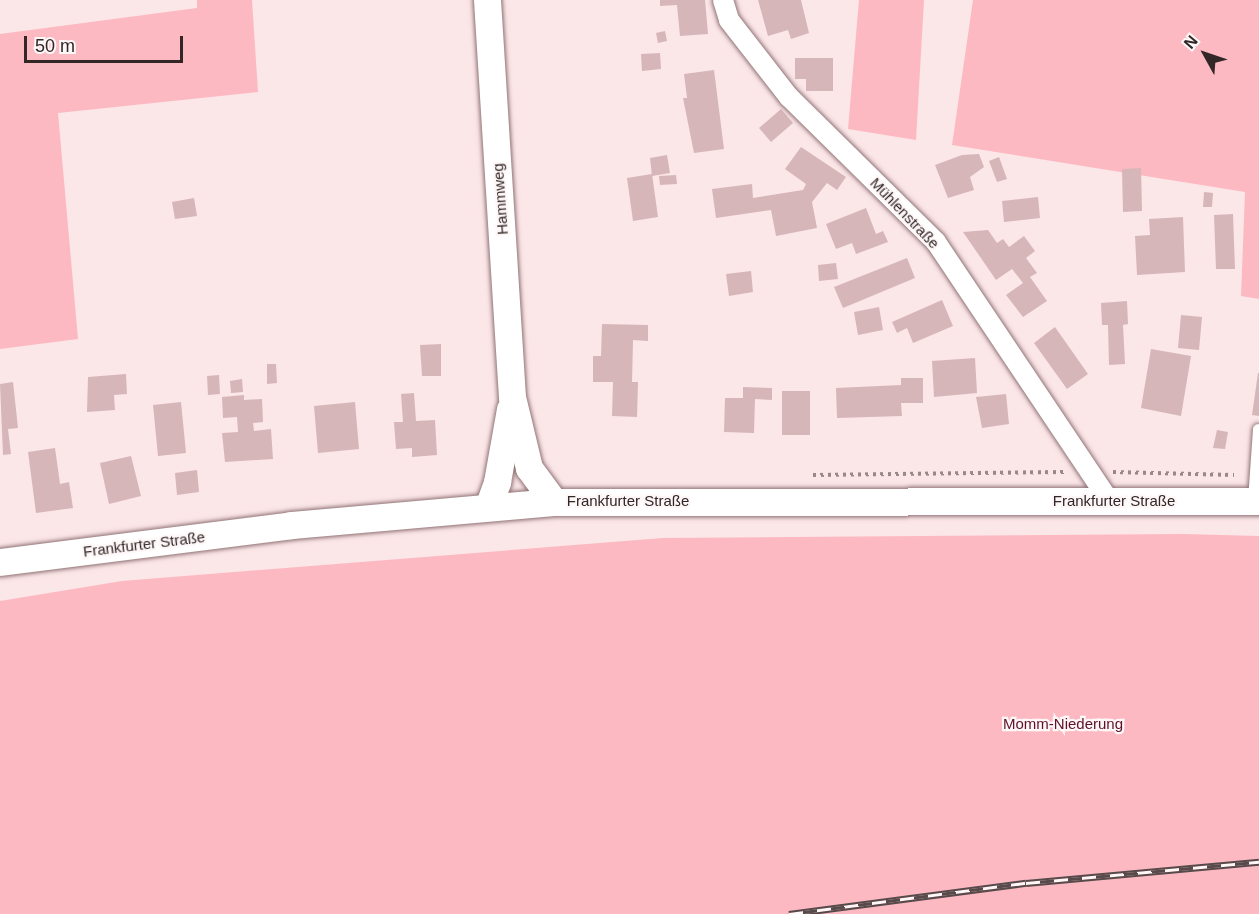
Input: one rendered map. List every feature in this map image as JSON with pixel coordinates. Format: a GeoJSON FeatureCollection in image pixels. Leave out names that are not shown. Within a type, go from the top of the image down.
{"type":"FeatureCollection","features":[{"type":"Feature","properties":{"kind":"main road","name":"Hammweg"},"geometry":{"type":"LineString","coordinates":[[487,0],[512,397],[529,468],[554,501]]}},
{"type":"Feature","properties":{"kind":"main road","name":"Hammweg"},"geometry":{"type":"LineString","coordinates":[[488,507],[497,482],[512,397]]}},
{"type":"Feature","properties":{"kind":"main road","name":"Frankfurter Straße"},"geometry":{"type":"LineString","coordinates":[[0,562],[291,525],[554,501],[1109,500],[1255,493]]}},
{"type":"Feature","properties":{"kind":"street","name":"Mühlenstraße"},"geometry":{"type":"LineString","coordinates":[[723,0],[729,20],[789,97],[936,242],[1109,500]]}},
{"type":"Feature","properties":{"kind":"lane"},"geometry":{"type":"LineString","coordinates":[[1255,493],[1258,429]]}},
{"type":"Feature","properties":{"kind":"path"},"geometry":{"type":"LineString","coordinates":[[1091,471],[1255,493]]}},
{"type":"Feature","properties":{"kind":"green space"},"geometry":{"type":"Polygon","coordinates":[[[197,0],[252,0],[258,92],[58,113],[78,339],[0,349],[0,34],[197,8],[197,0]]]}},
{"type":"Feature","properties":{"kind":"green space"},"geometry":{"type":"Polygon","coordinates":[[[859,0],[924,0],[916,140],[848,129],[859,0]]]}},
{"type":"Feature","properties":{"kind":"green space"},"geometry":{"type":"Polygon","coordinates":[[[973,0],[1259,0],[1259,299],[1241,296],[1245,192],[952,145],[973,0]]]}},
{"type":"Feature","properties":{"kind":"green space","name":"Momm-Niederung"},"geometry":{"type":"Polygon","coordinates":[[[1183,534],[1259,536],[1259,914],[0,914],[0,601],[122,581],[663,538],[1183,534]]]}},
{"type":"Feature","properties":{"kind":"building"},"geometry":{"type":"Polygon","coordinates":[[[660,0],[705,0],[708,34],[680,36],[677,5],[660,6],[660,0]]]}},
{"type":"Feature","properties":{"kind":"building"},"geometry":{"type":"Polygon","coordinates":[[[758,0],[801,0],[809,33],[791,39],[788,30],[768,36],[758,0]]]}},
{"type":"Feature","properties":{"kind":"building"},"geometry":{"type":"Polygon","coordinates":[[[665,31],[667,41],[658,43],[656,33],[665,31]]]}},
{"type":"Feature","properties":{"kind":"building"},"geometry":{"type":"Polygon","coordinates":[[[660,53],[661,69],[642,71],[641,54],[660,53]]]}},
{"type":"Feature","properties":{"kind":"building"},"geometry":{"type":"Polygon","coordinates":[[[795,58],[833,58],[833,91],[806,91],[806,79],[795,79],[795,58]]]}},
{"type":"Feature","properties":{"kind":"building"},"geometry":{"type":"Polygon","coordinates":[[[714,70],[724,149],[694,153],[683,98],[687,98],[684,74],[714,70]]]}},
{"type":"Feature","properties":{"kind":"building"},"geometry":{"type":"Polygon","coordinates":[[[781,109],[793,123],[771,142],[759,128],[781,109]]]}},
{"type":"Feature","properties":{"kind":"building"},"geometry":{"type":"Polygon","coordinates":[[[801,147],[846,177],[837,190],[827,183],[812,202],[817,228],[776,236],[771,210],[716,218],[712,189],[752,184],[753,198],[803,190],[806,184],[785,169],[801,147]]]}},
{"type":"Feature","properties":{"kind":"building"},"geometry":{"type":"Polygon","coordinates":[[[979,154],[984,167],[970,177],[974,190],[948,198],[935,165],[962,155],[979,154]]]}},
{"type":"Feature","properties":{"kind":"building"},"geometry":{"type":"Polygon","coordinates":[[[667,155],[670,173],[652,176],[650,158],[667,155]]]}},
{"type":"Feature","properties":{"kind":"building"},"geometry":{"type":"Polygon","coordinates":[[[999,157],[1007,179],[997,182],[989,161],[999,157]]]}},
{"type":"Feature","properties":{"kind":"building"},"geometry":{"type":"Polygon","coordinates":[[[1141,168],[1142,211],[1123,212],[1122,169],[1141,168]]]}},
{"type":"Feature","properties":{"kind":"building"},"geometry":{"type":"Polygon","coordinates":[[[652,174],[658,217],[633,221],[627,178],[652,174]]]}},
{"type":"Feature","properties":{"kind":"building"},"geometry":{"type":"Polygon","coordinates":[[[676,175],[677,184],[660,185],[659,176],[676,175]]]}},
{"type":"Feature","properties":{"kind":"building"},"geometry":{"type":"Polygon","coordinates":[[[1204,192],[1213,193],[1212,207],[1203,207],[1204,192]]]}},
{"type":"Feature","properties":{"kind":"building"},"geometry":{"type":"Polygon","coordinates":[[[1038,197],[1040,218],[1004,222],[1002,201],[1038,197]]]}},
{"type":"Feature","properties":{"kind":"building"},"geometry":{"type":"Polygon","coordinates":[[[194,198],[197,216],[175,219],[172,202],[194,198]]]}},
{"type":"Feature","properties":{"kind":"building"},"geometry":{"type":"Polygon","coordinates":[[[866,208],[876,234],[883,231],[888,242],[856,254],[852,243],[836,249],[826,224],[866,208]]]}},
{"type":"Feature","properties":{"kind":"building"},"geometry":{"type":"Polygon","coordinates":[[[1233,214],[1235,269],[1216,269],[1214,215],[1233,214]]]}},
{"type":"Feature","properties":{"kind":"building"},"geometry":{"type":"Polygon","coordinates":[[[1183,217],[1185,272],[1137,275],[1135,236],[1150,235],[1149,219],[1183,217]]]}},
{"type":"Feature","properties":{"kind":"building"},"geometry":{"type":"Polygon","coordinates":[[[988,230],[997,243],[1003,239],[1009,247],[1024,236],[1035,251],[1026,258],[1037,273],[1030,277],[1047,301],[1023,317],[1006,295],[1023,283],[1012,269],[996,280],[963,232],[988,230]]]}},
{"type":"Feature","properties":{"kind":"building"},"geometry":{"type":"Polygon","coordinates":[[[907,258],[915,278],[843,308],[834,287],[907,258]]]}},
{"type":"Feature","properties":{"kind":"building"},"geometry":{"type":"Polygon","coordinates":[[[836,263],[838,279],[819,281],[818,265],[836,263]]]}},
{"type":"Feature","properties":{"kind":"building"},"geometry":{"type":"Polygon","coordinates":[[[751,271],[753,292],[729,296],[726,274],[751,271]]]}},
{"type":"Feature","properties":{"kind":"building"},"geometry":{"type":"Polygon","coordinates":[[[942,300],[953,326],[913,343],[907,328],[897,333],[892,322],[942,300]]]}},
{"type":"Feature","properties":{"kind":"building"},"geometry":{"type":"Polygon","coordinates":[[[1127,301],[1128,324],[1123,325],[1125,364],[1109,365],[1108,325],[1102,325],[1101,303],[1127,301]]]}},
{"type":"Feature","properties":{"kind":"building"},"geometry":{"type":"Polygon","coordinates":[[[879,307],[883,330],[858,335],[854,312],[879,307]]]}},
{"type":"Feature","properties":{"kind":"building"},"geometry":{"type":"Polygon","coordinates":[[[1181,315],[1202,317],[1199,350],[1178,348],[1181,315]]]}},
{"type":"Feature","properties":{"kind":"building"},"geometry":{"type":"Polygon","coordinates":[[[602,324],[648,325],[648,341],[633,340],[632,382],[638,382],[637,417],[612,416],[613,382],[593,382],[593,356],[601,356],[602,324]]]}},
{"type":"Feature","properties":{"kind":"building"},"geometry":{"type":"Polygon","coordinates":[[[1055,327],[1088,374],[1067,389],[1034,343],[1055,327]]]}},
{"type":"Feature","properties":{"kind":"building"},"geometry":{"type":"Polygon","coordinates":[[[441,344],[441,376],[422,376],[420,345],[441,344]]]}},
{"type":"Feature","properties":{"kind":"building"},"geometry":{"type":"Polygon","coordinates":[[[1151,349],[1191,356],[1181,416],[1141,408],[1151,349]]]}},
{"type":"Feature","properties":{"kind":"building"},"geometry":{"type":"Polygon","coordinates":[[[975,358],[977,393],[934,397],[932,361],[975,358]]]}},
{"type":"Feature","properties":{"kind":"building"},"geometry":{"type":"Polygon","coordinates":[[[267,364],[276,364],[277,383],[267,384],[267,364]]]}},
{"type":"Feature","properties":{"kind":"building"},"geometry":{"type":"Polygon","coordinates":[[[1259,373],[1259,416],[1252,415],[1259,373]]]}},
{"type":"Feature","properties":{"kind":"building"},"geometry":{"type":"Polygon","coordinates":[[[126,374],[127,394],[114,395],[115,410],[87,412],[88,377],[126,374]]]}},
{"type":"Feature","properties":{"kind":"building"},"geometry":{"type":"Polygon","coordinates":[[[219,375],[220,394],[208,395],[207,376],[219,375]]]}},
{"type":"Feature","properties":{"kind":"building"},"geometry":{"type":"Polygon","coordinates":[[[901,378],[923,378],[923,403],[901,403],[902,416],[837,418],[836,388],[901,385],[901,378]]]}},
{"type":"Feature","properties":{"kind":"building"},"geometry":{"type":"Polygon","coordinates":[[[242,379],[243,392],[231,393],[230,381],[242,379]]]}},
{"type":"Feature","properties":{"kind":"building"},"geometry":{"type":"Polygon","coordinates":[[[13,382],[18,428],[8,429],[11,454],[3,455],[0,384],[13,382]]]}},
{"type":"Feature","properties":{"kind":"building"},"geometry":{"type":"Polygon","coordinates":[[[743,387],[772,388],[772,400],[755,399],[754,433],[724,432],[725,398],[743,398],[743,387]]]}},
{"type":"Feature","properties":{"kind":"building"},"geometry":{"type":"Polygon","coordinates":[[[782,391],[810,391],[810,435],[782,435],[782,391]]]}},
{"type":"Feature","properties":{"kind":"building"},"geometry":{"type":"Polygon","coordinates":[[[414,393],[416,421],[435,420],[437,455],[412,457],[412,448],[396,449],[394,422],[403,422],[401,394],[414,393]]]}},
{"type":"Feature","properties":{"kind":"building"},"geometry":{"type":"Polygon","coordinates":[[[1006,394],[1009,424],[982,428],[976,397],[1006,394]]]}},
{"type":"Feature","properties":{"kind":"building"},"geometry":{"type":"Polygon","coordinates":[[[244,395],[244,400],[262,399],[263,422],[253,423],[254,431],[271,429],[273,459],[225,462],[222,433],[238,432],[237,417],[223,418],[222,397],[244,395]]]}},
{"type":"Feature","properties":{"kind":"building"},"geometry":{"type":"Polygon","coordinates":[[[181,402],[186,453],[158,456],[153,405],[181,402]]]}},
{"type":"Feature","properties":{"kind":"building"},"geometry":{"type":"Polygon","coordinates":[[[355,402],[359,449],[318,453],[314,406],[355,402]]]}},
{"type":"Feature","properties":{"kind":"building"},"geometry":{"type":"Polygon","coordinates":[[[1217,430],[1228,432],[1225,449],[1213,448],[1217,430]]]}},
{"type":"Feature","properties":{"kind":"building"},"geometry":{"type":"Polygon","coordinates":[[[55,448],[60,484],[69,482],[73,508],[36,513],[28,452],[55,448]]]}},
{"type":"Feature","properties":{"kind":"building"},"geometry":{"type":"Polygon","coordinates":[[[131,456],[141,496],[109,504],[100,463],[131,456]]]}},
{"type":"Feature","properties":{"kind":"building"},"geometry":{"type":"Polygon","coordinates":[[[197,470],[199,492],[177,495],[175,473],[197,470]]]}},
{"type":"Feature","properties":{"kind":"railway"},"geometry":{"type":"LineString","coordinates":[[789,914],[1026,883],[1259,862]]}}]}
